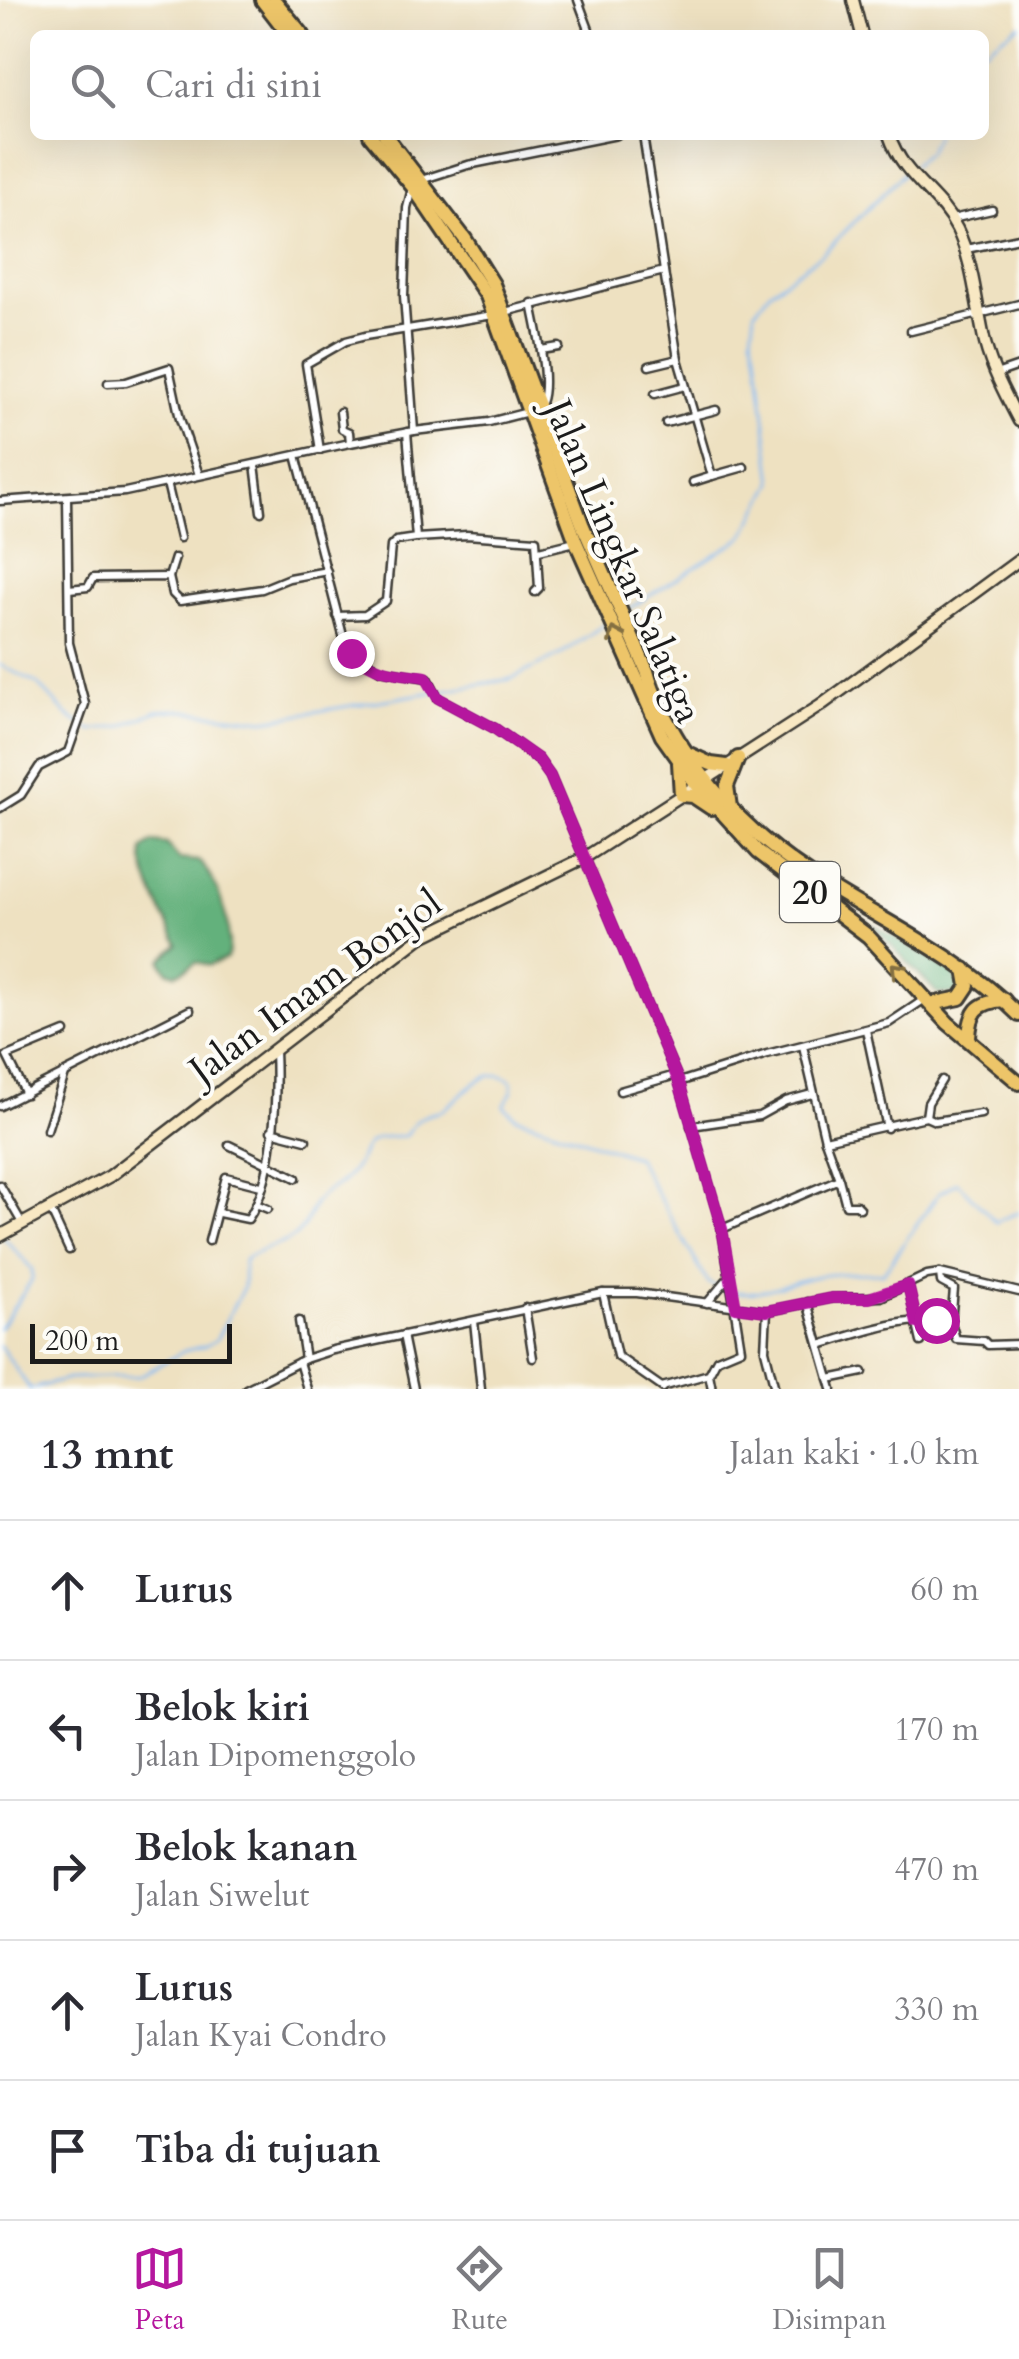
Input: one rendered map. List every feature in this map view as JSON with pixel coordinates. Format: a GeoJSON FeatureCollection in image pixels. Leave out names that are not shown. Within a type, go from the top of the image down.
{"type":"FeatureCollection","features":[{"type":"Feature","properties":{"kind":"highway"},"geometry":{"type":"LineString","coordinates":[[262,0],[285,30]]}},
{"type":"Feature","properties":{"kind":"highway"},"geometry":{"type":"LineString","coordinates":[[274,0],[299,30]]}},
{"type":"Feature","properties":{"kind":"highway","name":"Jalan Lingkar Salatiga"},"geometry":{"type":"LineString","coordinates":[[375,140],[417,184]]}},
{"type":"Feature","properties":{"kind":"highway","name":"Jalan Lingkar Salatiga"},"geometry":{"type":"LineString","coordinates":[[388,140],[500,313],[576,542],[604,590]]}},
{"type":"Feature","properties":{"kind":"highway","name":"Jalan Lingkar Salatiga"},"geometry":{"type":"LineString","coordinates":[[533,410],[640,673],[682,755],[701,782],[758,852],[868,936],[928,1002],[1019,1083]]}},
{"type":"Feature","properties":{"kind":"highway"},"geometry":{"type":"LineString","coordinates":[[682,755],[711,764],[733,762],[727,786],[728,813],[681,795],[682,755]]}},
{"type":"Feature","properties":{"kind":"highway","name":"Jalan Lingkar Salatiga"},"geometry":{"type":"LineString","coordinates":[[728,813],[809,874],[965,969],[1019,1015]]}},
{"type":"Feature","properties":{"kind":"highway"},"geometry":{"type":"LineString","coordinates":[[928,1002],[960,998],[968,986],[965,969]]}},
{"type":"Feature","properties":{"kind":"highway"},"geometry":{"type":"LineString","coordinates":[[969,1038],[969,1023],[976,1008],[982,1003],[1004,1000]]}},
{"type":"Feature","properties":{"kind":"main road"},"geometry":{"type":"LineString","coordinates":[[853,0],[861,30]]}},
{"type":"Feature","properties":{"kind":"main road"},"geometry":{"type":"LineString","coordinates":[[892,140],[911,176],[950,219],[964,250],[996,374],[1019,421]]}},
{"type":"Feature","properties":{"kind":"main road","name":"Jalan Imam Bonjol"},"geometry":{"type":"LineString","coordinates":[[3,1234],[110,1176],[420,938],[584,858],[820,706],[1019,560]]}},
{"type":"Feature","properties":{"kind":"street"},"geometry":{"type":"LineString","coordinates":[[578,0],[589,30]]}},
{"type":"Feature","properties":{"kind":"street"},"geometry":{"type":"LineString","coordinates":[[416,538],[407,328],[407,208],[417,184],[468,164],[591,140]]}},
{"type":"Feature","properties":{"kind":"street"},"geometry":{"type":"LineString","coordinates":[[644,140],[678,359],[712,476]]}},
{"type":"Feature","properties":{"kind":"street"},"geometry":{"type":"LineString","coordinates":[[950,219],[992,210]]}},
{"type":"Feature","properties":{"kind":"street"},"geometry":{"type":"LineString","coordinates":[[964,250],[1019,238]]}},
{"type":"Feature","properties":{"kind":"street"},"geometry":{"type":"LineString","coordinates":[[320,450],[306,364],[346,341],[500,313],[664,272]]}},
{"type":"Feature","properties":{"kind":"street"},"geometry":{"type":"LineString","coordinates":[[0,501],[126,492],[410,432],[489,422],[533,410],[544,402],[541,350],[532,303]]}},
{"type":"Feature","properties":{"kind":"street"},"geometry":{"type":"LineString","coordinates":[[911,331],[1019,304]]}},
{"type":"Feature","properties":{"kind":"street"},"geometry":{"type":"LineString","coordinates":[[541,350],[559,347]]}},
{"type":"Feature","properties":{"kind":"street"},"geometry":{"type":"LineString","coordinates":[[649,366],[678,359]]}},
{"type":"Feature","properties":{"kind":"street"},"geometry":{"type":"LineString","coordinates":[[996,374],[1019,366]]}},
{"type":"Feature","properties":{"kind":"street"},"geometry":{"type":"LineString","coordinates":[[108,384],[169,368],[180,419],[200,475]]}},
{"type":"Feature","properties":{"kind":"street"},"geometry":{"type":"LineString","coordinates":[[655,394],[685,386]]}},
{"type":"Feature","properties":{"kind":"street"},"geometry":{"type":"LineString","coordinates":[[666,423],[716,410]]}},
{"type":"Feature","properties":{"kind":"street"},"geometry":{"type":"LineString","coordinates":[[340,412],[342,430],[349,432],[350,444]]}},
{"type":"Feature","properties":{"kind":"street"},"geometry":{"type":"LineString","coordinates":[[296,455],[342,638],[351,653],[391,674],[426,677],[432,690],[544,765],[677,1078],[722,1229],[741,1349],[714,1362],[709,1374],[712,1389]]}},
{"type":"Feature","properties":{"kind":"street"},"geometry":{"type":"LineString","coordinates":[[255,464],[260,512]]}},
{"type":"Feature","properties":{"kind":"street"},"geometry":{"type":"LineString","coordinates":[[693,482],[744,466]]}},
{"type":"Feature","properties":{"kind":"street"},"geometry":{"type":"LineString","coordinates":[[166,482],[180,538]]}},
{"type":"Feature","properties":{"kind":"street"},"geometry":{"type":"LineString","coordinates":[[0,808],[21,795],[39,768],[68,752],[85,704],[69,643],[67,498]]}},
{"type":"Feature","properties":{"kind":"street"},"geometry":{"type":"LineString","coordinates":[[336,616],[364,615],[386,601],[391,546],[396,541],[416,538],[467,535],[534,539],[539,551],[539,588],[535,592]]}},
{"type":"Feature","properties":{"kind":"street"},"geometry":{"type":"LineString","coordinates":[[539,551],[576,542]]}},
{"type":"Feature","properties":{"kind":"street"},"geometry":{"type":"LineString","coordinates":[[175,558],[170,576],[173,594],[180,601],[262,589],[289,578],[327,571]]}},
{"type":"Feature","properties":{"kind":"street"},"geometry":{"type":"LineString","coordinates":[[68,589],[88,587],[93,578],[111,575],[170,576]]}},
{"type":"Feature","properties":{"kind":"street"},"geometry":{"type":"LineString","coordinates":[[620,1091],[866,1030],[889,1023],[928,1002]]}},
{"type":"Feature","properties":{"kind":"street"},"geometry":{"type":"LineString","coordinates":[[0,1106],[190,1010]]}},
{"type":"Feature","properties":{"kind":"street"},"geometry":{"type":"LineString","coordinates":[[866,1030],[888,1128]]}},
{"type":"Feature","properties":{"kind":"street"},"geometry":{"type":"LineString","coordinates":[[26,1094],[8,1056],[65,1032]]}},
{"type":"Feature","properties":{"kind":"street"},"geometry":{"type":"LineString","coordinates":[[803,1046],[812,1094],[846,1205],[860,1208]]}},
{"type":"Feature","properties":{"kind":"street"},"geometry":{"type":"LineString","coordinates":[[219,1213],[248,1219],[256,1204],[267,1164],[277,1089],[275,1048]]}},
{"type":"Feature","properties":{"kind":"street"},"geometry":{"type":"LineString","coordinates":[[0,1068],[9,1065]]}},
{"type":"Feature","properties":{"kind":"street"},"geometry":{"type":"LineString","coordinates":[[47,1130],[66,1073]]}},
{"type":"Feature","properties":{"kind":"street"},"geometry":{"type":"LineString","coordinates":[[926,1118],[928,1103],[942,1080]]}},
{"type":"Feature","properties":{"kind":"street"},"geometry":{"type":"LineString","coordinates":[[691,1126],[760,1116],[786,1101],[812,1094]]}},
{"type":"Feature","properties":{"kind":"street"},"geometry":{"type":"LineString","coordinates":[[825,1140],[926,1118],[935,1121],[981,1114]]}},
{"type":"Feature","properties":{"kind":"street"},"geometry":{"type":"LineString","coordinates":[[271,1131],[306,1140]]}},
{"type":"Feature","properties":{"kind":"street"},"geometry":{"type":"LineString","coordinates":[[229,1145],[296,1178]]}},
{"type":"Feature","properties":{"kind":"street"},"geometry":{"type":"LineString","coordinates":[[209,1241],[227,1176],[261,1186]]}},
{"type":"Feature","properties":{"kind":"street"},"geometry":{"type":"LineString","coordinates":[[722,1229],[839,1179]]}},
{"type":"Feature","properties":{"kind":"street"},"geometry":{"type":"LineString","coordinates":[[0,1185],[23,1224]]}},
{"type":"Feature","properties":{"kind":"street"},"geometry":{"type":"LineString","coordinates":[[256,1204],[268,1209]]}},
{"type":"Feature","properties":{"kind":"street"},"geometry":{"type":"LineString","coordinates":[[51,1211],[69,1250]]}},
{"type":"Feature","properties":{"kind":"street"},"geometry":{"type":"LineString","coordinates":[[940,1273],[941,1282],[954,1289],[951,1323],[956,1338],[984,1341],[988,1345],[1019,1344]]}},
{"type":"Feature","properties":{"kind":"street"},"geometry":{"type":"LineString","coordinates":[[246,1389],[302,1360],[603,1292],[637,1292],[706,1304],[734,1298],[766,1311],[832,1298],[881,1297],[927,1275],[940,1273],[1019,1292]]}},
{"type":"Feature","properties":{"kind":"street"},"geometry":{"type":"LineString","coordinates":[[706,1304],[730,1276]]}},
{"type":"Feature","properties":{"kind":"street"},"geometry":{"type":"LineString","coordinates":[[908,1285],[921,1342]]}},
{"type":"Feature","properties":{"kind":"street"},"geometry":{"type":"LineString","coordinates":[[603,1292],[617,1356],[663,1388],[709,1374]]}},
{"type":"Feature","properties":{"kind":"street"},"geometry":{"type":"LineString","coordinates":[[807,1302],[832,1389]]}},
{"type":"Feature","properties":{"kind":"street"},"geometry":{"type":"LineString","coordinates":[[525,1308],[534,1358]]}},
{"type":"Feature","properties":{"kind":"street"},"geometry":{"type":"LineString","coordinates":[[766,1311],[765,1350],[775,1389]]}},
{"type":"Feature","properties":{"kind":"street"},"geometry":{"type":"LineString","coordinates":[[820,1345],[873,1330],[936,1320],[951,1323]]}},
{"type":"Feature","properties":{"kind":"street"},"geometry":{"type":"LineString","coordinates":[[299,1321],[307,1389]]}},
{"type":"Feature","properties":{"kind":"street"},"geometry":{"type":"LineString","coordinates":[[474,1321],[481,1389]]}},
{"type":"Feature","properties":{"kind":"street"},"geometry":{"type":"LineString","coordinates":[[404,1335],[414,1389]]}},
{"type":"Feature","properties":{"kind":"street"},"geometry":{"type":"LineString","coordinates":[[828,1379],[864,1372]]}},
{"type":"Feature","properties":{"kind":"green space"},"geometry":{"type":"Polygon","coordinates":[[[153,842],[167,844],[179,859],[198,861],[212,879],[227,921],[227,958],[209,965],[196,962],[177,973],[164,967],[161,960],[178,944],[145,870],[143,849],[153,842]]]}},
{"type":"Feature","properties":{"kind":"green space"},"geometry":{"type":"Polygon","coordinates":[[[869,922],[953,972],[961,988],[955,994],[938,994],[869,922]]]}},
{"type":"Feature","properties":{"kind":"waterway"},"geometry":{"type":"LineString","coordinates":[[989,46],[1019,25]]}},
{"type":"Feature","properties":{"kind":"waterway"},"geometry":{"type":"LineString","coordinates":[[913,165],[928,152],[934,140]]}},
{"type":"Feature","properties":{"kind":"waterway"},"geometry":{"type":"LineString","coordinates":[[627,610],[743,537],[773,483],[752,336],[755,311],[770,291],[822,254],[907,170]]}},
{"type":"Feature","properties":{"kind":"waterway"},"geometry":{"type":"LineString","coordinates":[[0,665],[38,684],[68,716],[92,731],[123,726],[157,711],[265,720],[511,679],[556,657],[608,622]]}},
{"type":"Feature","properties":{"kind":"waterway"},"geometry":{"type":"LineString","coordinates":[[0,1346],[30,1389],[73,1378],[140,1376],[184,1351],[216,1340],[243,1288],[244,1260],[298,1234],[318,1199],[346,1178],[370,1142],[405,1136],[419,1119],[442,1111],[476,1082],[494,1075],[512,1082],[504,1106],[516,1117],[636,1157],[708,1283],[725,1290],[754,1292],[826,1275],[883,1273],[939,1193],[957,1182],[996,1222],[1019,1212]]}},
{"type":"Feature","properties":{"kind":"waterway"},"geometry":{"type":"LineString","coordinates":[[0,1328],[32,1280],[32,1269],[4,1238]]}},
{"type":"Feature","properties":{"kind":"route"},"geometry":{"type":"LineString","coordinates":[[351,653],[391,674],[426,677],[438,698],[469,712],[544,765],[679,1082],[722,1229],[736,1307],[766,1311],[832,1298],[881,1297],[908,1285],[917,1323],[936,1320]]}}]}
